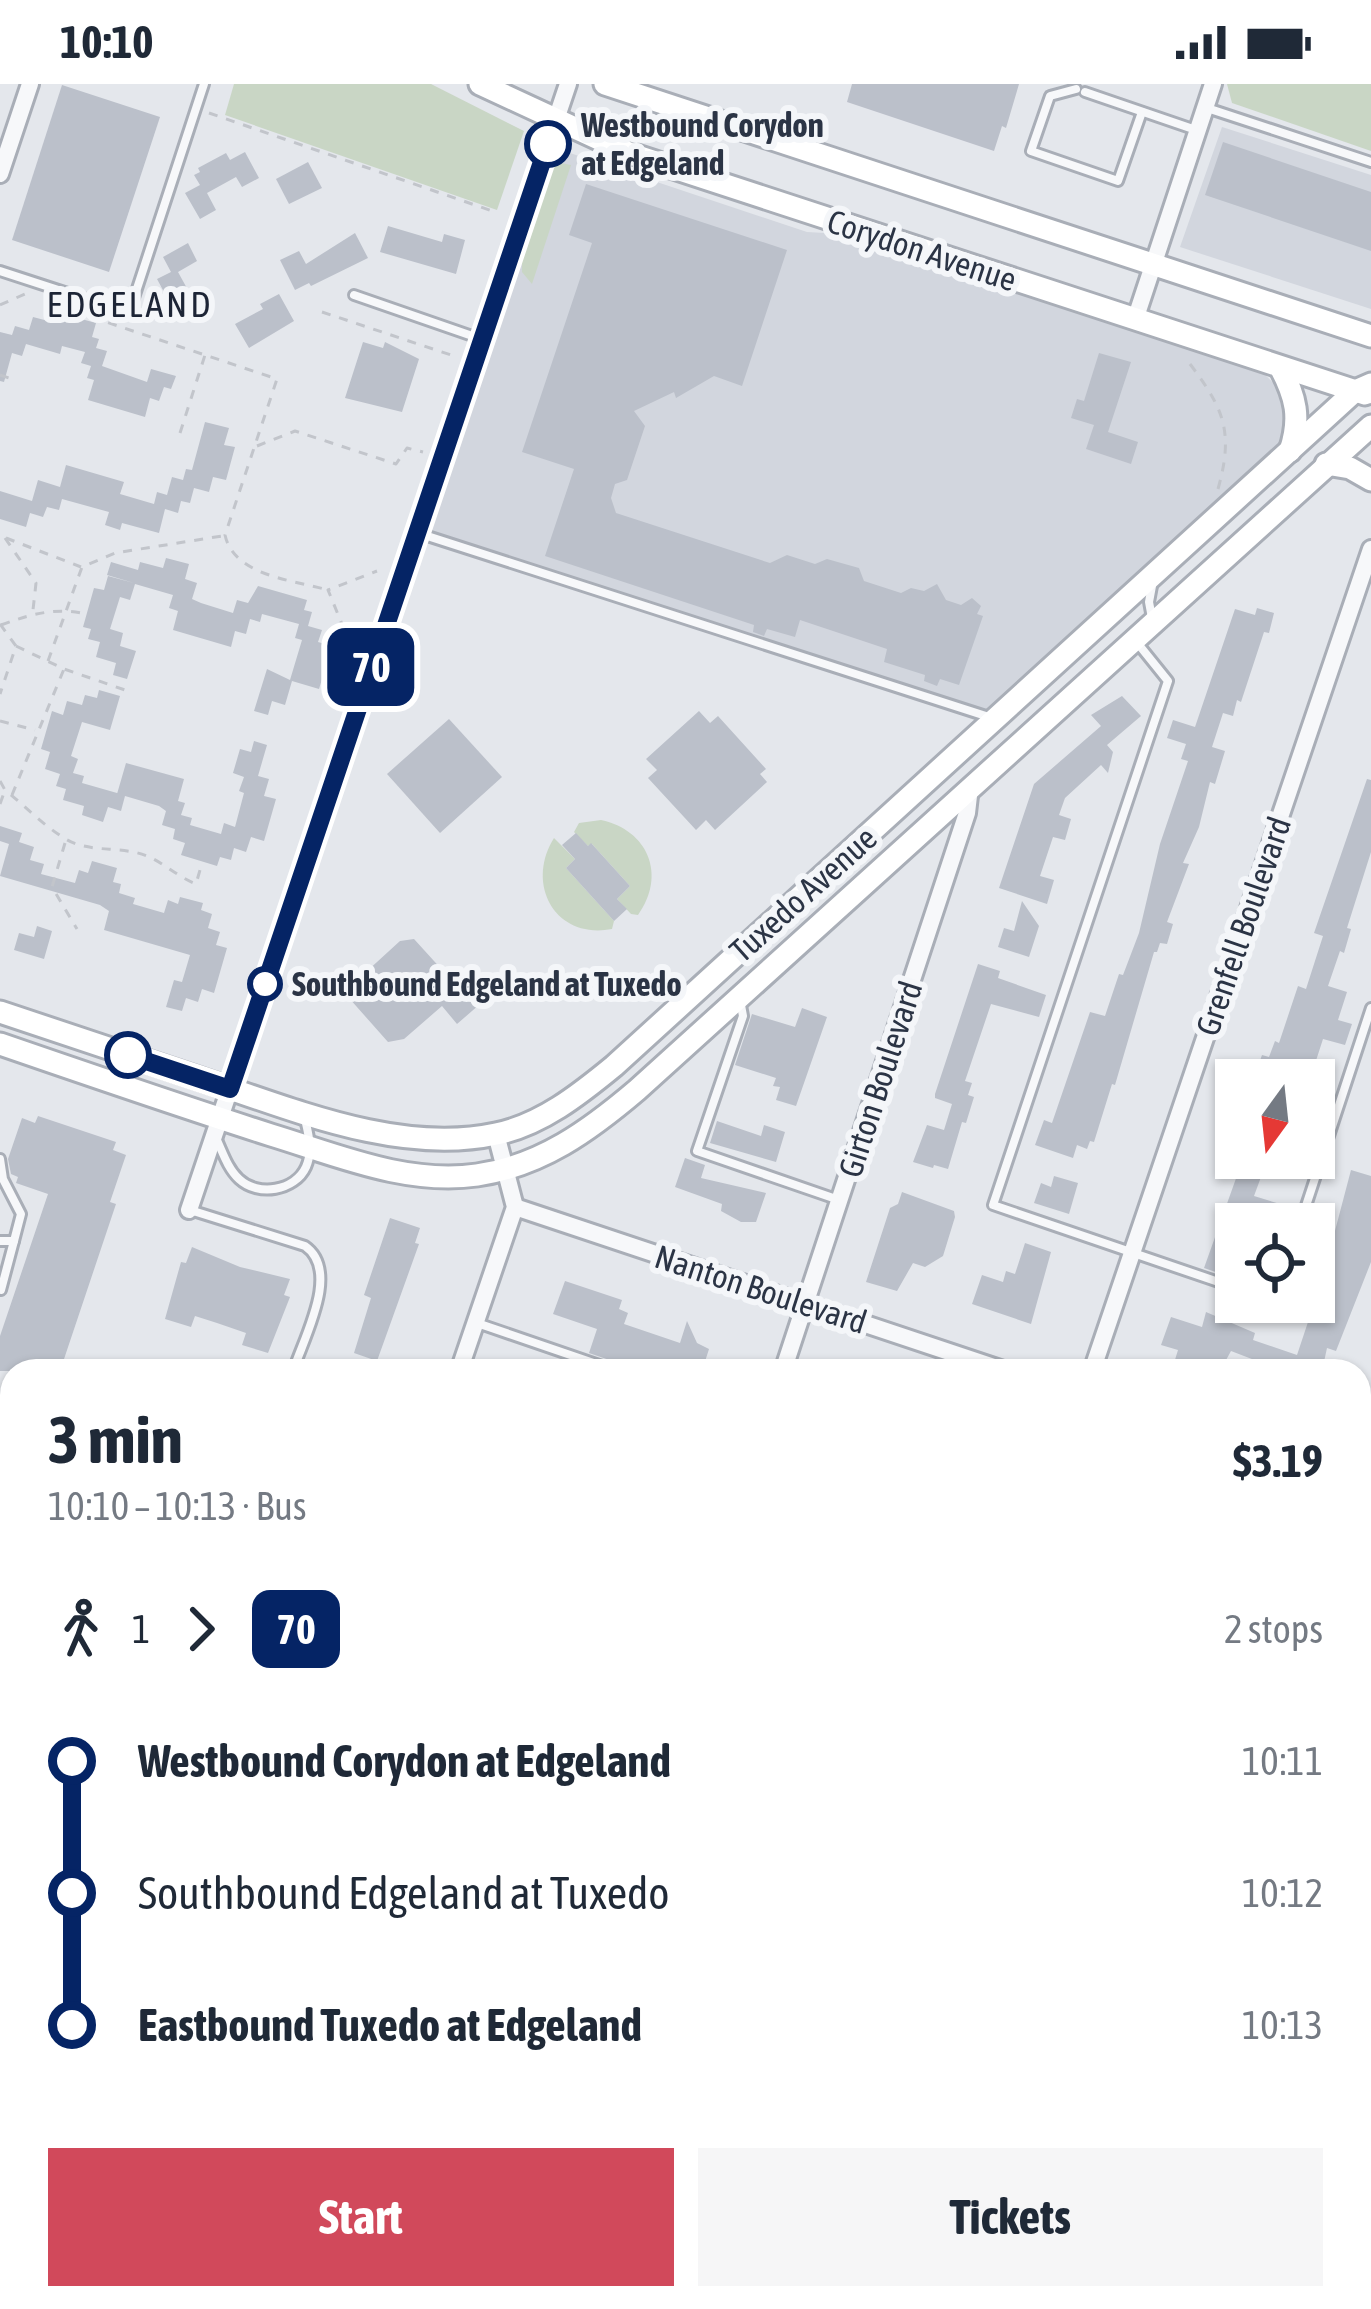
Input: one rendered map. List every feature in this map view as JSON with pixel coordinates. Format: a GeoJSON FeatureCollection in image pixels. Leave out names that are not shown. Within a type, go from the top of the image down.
{"type":"FeatureCollection","features":[{"type":"Feature","properties":{"kind":"main road","name":"Corydon Avenue"},"geometry":{"type":"LineString","coordinates":[[480,84],[631,154],[1366,391]]}},
{"type":"Feature","properties":{"kind":"main road","name":"Corydon Avenue"},"geometry":{"type":"LineString","coordinates":[[605,84],[1371,336]]}},
{"type":"Feature","properties":{"kind":"main road"},"geometry":{"type":"LineString","coordinates":[[1280,367],[1297,409],[1290,451]]}},
{"type":"Feature","properties":{"kind":"main road","name":"Tuxedo Avenue"},"geometry":{"type":"LineString","coordinates":[[0,1012],[304,1112],[413,1137],[496,1134],[551,1112],[600,1078],[1290,451],[1366,391]]}},
{"type":"Feature","properties":{"kind":"main road","name":"Tuxedo Avenue"},"geometry":{"type":"LineString","coordinates":[[0,1044],[218,1127],[379,1168],[455,1177],[505,1169],[558,1148],[597,1124],[1371,425]]}},
{"type":"Feature","properties":{"kind":"main road"},"geometry":{"type":"LineString","coordinates":[[1325,464],[1350,468],[1371,481]]}},
{"type":"Feature","properties":{"kind":"street"},"geometry":{"type":"LineString","coordinates":[[0,174],[30,84]]}},
{"type":"Feature","properties":{"kind":"street"},"geometry":{"type":"LineString","coordinates":[[189,1210],[568,84]]}},
{"type":"Feature","properties":{"kind":"street"},"geometry":{"type":"LineString","coordinates":[[1135,320],[1213,84]]}},
{"type":"Feature","properties":{"kind":"street","name":"Grenfell Boulevard"},"geometry":{"type":"LineString","coordinates":[[1096,1359],[1371,549]]}},
{"type":"Feature","properties":{"kind":"street","name":"Girton Boulevard"},"geometry":{"type":"LineString","coordinates":[[787,1359],[968,813],[970,786]]}},
{"type":"Feature","properties":{"kind":"street"},"geometry":{"type":"LineString","coordinates":[[463,1359],[515,1207],[496,1134]]}},
{"type":"Feature","properties":{"kind":"street","name":"Nanton Boulevard"},"geometry":{"type":"LineString","coordinates":[[515,1207],[970,1359]]}},
{"type":"Feature","properties":{"kind":"lane"},"geometry":{"type":"LineString","coordinates":[[0,271],[129,313],[204,84]]}},
{"type":"Feature","properties":{"kind":"lane"},"geometry":{"type":"LineString","coordinates":[[1142,112],[1118,181],[1031,151],[1050,96],[1080,91],[1198,130]]}},
{"type":"Feature","properties":{"kind":"lane"},"geometry":{"type":"LineString","coordinates":[[1205,108],[1371,162]]}},
{"type":"Feature","properties":{"kind":"lane"},"geometry":{"type":"LineString","coordinates":[[354,295],[482,339]]}},
{"type":"Feature","properties":{"kind":"lane"},"geometry":{"type":"LineString","coordinates":[[418,533],[996,719]]}},
{"type":"Feature","properties":{"kind":"lane"},"geometry":{"type":"LineString","coordinates":[[1152,620],[1149,602],[1155,574]]}},
{"type":"Feature","properties":{"kind":"lane"},"geometry":{"type":"LineString","coordinates":[[1133,637],[1168,681],[993,1205],[1215,1281]]}},
{"type":"Feature","properties":{"kind":"lane"},"geometry":{"type":"LineString","coordinates":[[740,996],[743,1016],[697,1151],[840,1201]]}},
{"type":"Feature","properties":{"kind":"lane"},"geometry":{"type":"LineString","coordinates":[[1307,1203],[1371,1008]]}},
{"type":"Feature","properties":{"kind":"lane"},"geometry":{"type":"LineString","coordinates":[[218,1127],[238,1178],[263,1190],[297,1180],[308,1164],[311,1147],[304,1112]]}},
{"type":"Feature","properties":{"kind":"lane"},"geometry":{"type":"LineString","coordinates":[[0,1159],[3,1179],[21,1214],[0,1292]]}},
{"type":"Feature","properties":{"kind":"lane"},"geometry":{"type":"LineString","coordinates":[[189,1210],[305,1246],[317,1255],[322,1267],[317,1300],[297,1359]]}},
{"type":"Feature","properties":{"kind":"lane"},"geometry":{"type":"LineString","coordinates":[[0,1241],[14,1241]]}},
{"type":"Feature","properties":{"kind":"lane"},"geometry":{"type":"LineString","coordinates":[[476,1322],[582,1359]]}},
{"type":"Feature","properties":{"kind":"path"},"geometry":{"type":"LineString","coordinates":[[196,108],[498,213]]}},
{"type":"Feature","properties":{"kind":"path"},"geometry":{"type":"LineString","coordinates":[[0,305],[23,293]]}},
{"type":"Feature","properties":{"kind":"path"},"geometry":{"type":"LineString","coordinates":[[322,312],[475,362]]}},
{"type":"Feature","properties":{"kind":"path"},"geometry":{"type":"LineString","coordinates":[[91,316],[277,379],[225,536],[229,552],[244,565],[328,590],[376,571]]}},
{"type":"Feature","properties":{"kind":"path"},"geometry":{"type":"LineString","coordinates":[[180,433],[205,355]]}},
{"type":"Feature","properties":{"kind":"path"},"geometry":{"type":"LineString","coordinates":[[1190,364],[1222,411],[1226,439],[1216,498]]}},
{"type":"Feature","properties":{"kind":"path"},"geometry":{"type":"LineString","coordinates":[[0,374],[9,378]]}},
{"type":"Feature","properties":{"kind":"path"},"geometry":{"type":"LineString","coordinates":[[255,447],[295,431],[396,464],[407,448],[443,458]]}},
{"type":"Feature","properties":{"kind":"path"},"geometry":{"type":"LineString","coordinates":[[33,614],[36,583],[4,538],[82,567],[116,553],[225,536]]}},
{"type":"Feature","properties":{"kind":"path"},"geometry":{"type":"LineString","coordinates":[[48,661],[82,567]]}},
{"type":"Feature","properties":{"kind":"path"},"geometry":{"type":"LineString","coordinates":[[328,590],[351,646]]}},
{"type":"Feature","properties":{"kind":"path"},"geometry":{"type":"LineString","coordinates":[[86,614],[67,609],[1,624],[16,646],[128,691]]}},
{"type":"Feature","properties":{"kind":"path"},"geometry":{"type":"LineString","coordinates":[[0,694],[16,646]]}},
{"type":"Feature","properties":{"kind":"path"},"geometry":{"type":"LineString","coordinates":[[12,795],[64,669]]}},
{"type":"Feature","properties":{"kind":"path"},"geometry":{"type":"LineString","coordinates":[[0,721],[36,730]]}},
{"type":"Feature","properties":{"kind":"path"},"geometry":{"type":"LineString","coordinates":[[0,781],[66,840],[97,850],[149,856],[196,884],[200,870]]}},
{"type":"Feature","properties":{"kind":"path"},"geometry":{"type":"LineString","coordinates":[[0,804],[5,790]]}},
{"type":"Feature","properties":{"kind":"path"},"geometry":{"type":"LineString","coordinates":[[66,840],[52,887],[76,929]]}},
{"type":"Feature","properties":{"kind":"shaded area"},"geometry":{"type":"Polygon","coordinates":[[[1222,127],[1371,175],[1371,309],[1180,247],[1222,127]]]}},
{"type":"Feature","properties":{"kind":"shaded area"},"geometry":{"type":"Polygon","coordinates":[[[555,148],[807,232],[842,234],[1262,372],[1284,393],[1291,422],[1280,450],[996,719],[430,534],[555,148]]]}},
{"type":"Feature","properties":{"kind":"green space"},"geometry":{"type":"Polygon","coordinates":[[[234,84],[431,84],[524,131],[497,210],[225,115],[234,84]]]}},
{"type":"Feature","properties":{"kind":"green space"},"geometry":{"type":"Polygon","coordinates":[[[1227,84],[1371,84],[1371,151],[1232,103],[1227,84]]]}},
{"type":"Feature","properties":{"kind":"green space"},"geometry":{"type":"Polygon","coordinates":[[[551,161],[571,165],[532,284],[522,272],[522,259],[551,161]]]}},
{"type":"Feature","properties":{"kind":"green space"},"geometry":{"type":"Polygon","coordinates":[[[601,820],[631,833],[648,856],[651,885],[638,915],[617,899],[630,886],[592,844],[588,846],[574,832],[579,823],[601,820]]]}},
{"type":"Feature","properties":{"kind":"green space"},"geometry":{"type":"Polygon","coordinates":[[[554,838],[575,859],[566,868],[614,921],[612,929],[575,926],[551,905],[543,873],[554,838]]]}},
{"type":"Feature","properties":{"kind":"building"},"geometry":{"type":"Polygon","coordinates":[[[852,84],[1019,84],[994,151],[847,102],[852,84]]]}},
{"type":"Feature","properties":{"kind":"building"},"geometry":{"type":"Polygon","coordinates":[[[62,85],[160,117],[109,272],[12,240],[62,85]]]}},
{"type":"Feature","properties":{"kind":"building"},"geometry":{"type":"Polygon","coordinates":[[[1223,142],[1371,192],[1371,251],[1205,195],[1223,142]]]}},
{"type":"Feature","properties":{"kind":"building"},"geometry":{"type":"Polygon","coordinates":[[[245,152],[259,178],[242,187],[236,177],[207,193],[216,210],[200,219],[185,193],[200,185],[194,175],[200,172],[198,168],[226,153],[230,160],[245,152]]]}},
{"type":"Feature","properties":{"kind":"building"},"geometry":{"type":"Polygon","coordinates":[[[308,162],[322,188],[289,204],[276,179],[308,162]]]}},
{"type":"Feature","properties":{"kind":"building"},"geometry":{"type":"Polygon","coordinates":[[[586,184],[787,250],[742,386],[714,376],[676,398],[674,392],[634,411],[645,426],[627,480],[615,484],[611,498],[616,513],[770,563],[787,555],[815,564],[827,559],[859,568],[864,581],[901,593],[911,588],[924,591],[937,584],[946,600],[961,605],[972,598],[981,606],[977,614],[983,616],[959,685],[940,679],[937,686],[924,681],[925,675],[884,662],[887,649],[800,620],[795,637],[767,629],[764,636],[753,632],[754,625],[545,556],[574,469],[522,452],[592,243],[569,235],[586,184]]]}},
{"type":"Feature","properties":{"kind":"building"},"geometry":{"type":"Polygon","coordinates":[[[388,226],[442,242],[444,234],[465,240],[456,274],[380,252],[388,226]]]}},
{"type":"Feature","properties":{"kind":"building"},"geometry":{"type":"Polygon","coordinates":[[[355,233],[368,258],[295,290],[280,260],[299,251],[306,264],[355,233]]]}},
{"type":"Feature","properties":{"kind":"building"},"geometry":{"type":"Polygon","coordinates":[[[188,243],[197,261],[178,272],[194,301],[168,315],[157,296],[164,292],[157,279],[171,272],[163,257],[188,243]]]}},
{"type":"Feature","properties":{"kind":"building"},"geometry":{"type":"Polygon","coordinates":[[[279,294],[294,321],[249,348],[235,324],[279,294]]]}},
{"type":"Feature","properties":{"kind":"building"},"geometry":{"type":"Polygon","coordinates":[[[56,312],[96,323],[92,337],[99,339],[96,348],[107,351],[102,366],[147,382],[151,369],[176,376],[171,389],[164,387],[159,401],[150,398],[145,417],[88,400],[94,380],[87,378],[91,366],[81,363],[85,352],[62,346],[60,354],[26,344],[22,356],[12,353],[4,382],[0,381],[0,332],[12,335],[15,326],[29,330],[33,317],[52,322],[56,312]]]}},
{"type":"Feature","properties":{"kind":"building"},"geometry":{"type":"Polygon","coordinates":[[[363,342],[383,348],[385,342],[419,359],[402,412],[345,398],[363,342]]]}},
{"type":"Feature","properties":{"kind":"building"},"geometry":{"type":"Polygon","coordinates":[[[1099,353],[1131,362],[1108,432],[1138,442],[1131,464],[1086,449],[1094,425],[1071,418],[1077,399],[1084,401],[1099,353]]]}},
{"type":"Feature","properties":{"kind":"building"},"geometry":{"type":"Polygon","coordinates":[[[205,422],[229,428],[224,445],[235,447],[226,480],[213,477],[209,492],[194,488],[190,503],[181,501],[178,513],[165,509],[159,533],[122,523],[120,530],[105,525],[109,512],[62,499],[59,510],[47,507],[43,517],[30,513],[26,527],[0,519],[0,491],[32,501],[38,480],[60,487],[66,465],[124,482],[120,494],[154,504],[157,492],[167,495],[172,477],[183,480],[186,469],[192,470],[205,422]]]}},
{"type":"Feature","properties":{"kind":"building"},"geometry":{"type":"Polygon","coordinates":[[[166,558],[189,564],[185,579],[197,583],[192,599],[233,613],[237,600],[248,603],[258,586],[307,600],[304,610],[312,612],[308,626],[322,630],[318,642],[332,646],[319,689],[292,681],[285,705],[272,701],[268,715],[254,711],[267,669],[290,680],[302,640],[295,638],[299,624],[262,614],[260,622],[250,619],[246,634],[235,631],[231,647],[173,630],[178,611],[169,608],[173,595],[135,584],[130,600],[120,597],[110,629],[123,633],[120,646],[136,651],[127,679],[113,675],[116,663],[96,657],[100,642],[88,639],[91,629],[83,627],[94,588],[104,590],[108,576],[134,583],[107,575],[111,562],[138,570],[140,562],[163,568],[166,558]]]}},
{"type":"Feature","properties":{"kind":"building"},"geometry":{"type":"Polygon","coordinates":[[[1257,608],[1274,613],[1269,633],[1264,632],[1233,716],[1223,713],[1212,747],[1225,751],[1183,863],[1189,864],[1167,922],[1173,924],[1167,944],[1160,943],[1154,952],[1094,1142],[1087,1149],[1077,1145],[1073,1158],[1035,1145],[1044,1120],[1052,1123],[1090,1012],[1105,1016],[1139,933],[1160,844],[1188,761],[1181,759],[1186,744],[1167,738],[1173,720],[1195,727],[1235,609],[1255,615],[1257,608]]]}},
{"type":"Feature","properties":{"kind":"building"},"geometry":{"type":"Polygon","coordinates":[[[99,690],[120,696],[110,730],[82,722],[71,756],[78,759],[73,773],[84,776],[82,783],[117,793],[126,763],[184,779],[178,801],[185,803],[181,815],[192,818],[190,825],[221,834],[224,823],[235,827],[244,793],[239,791],[244,777],[233,773],[240,749],[251,752],[254,741],[267,745],[258,776],[269,779],[264,796],[276,799],[264,841],[251,837],[246,852],[234,848],[231,860],[220,857],[217,866],[181,855],[185,843],[173,839],[175,829],[162,825],[166,811],[159,806],[125,796],[121,811],[108,807],[103,822],[82,815],[84,806],[63,800],[66,789],[56,786],[60,774],[45,769],[50,752],[41,749],[52,711],[63,715],[67,701],[82,705],[85,695],[97,698],[99,690]]]}},
{"type":"Feature","properties":{"kind":"building"},"geometry":{"type":"Polygon","coordinates":[[[1122,696],[1141,716],[1107,745],[1113,752],[1108,773],[1101,765],[1065,798],[1059,815],[1071,819],[1065,840],[1053,837],[1040,876],[1054,880],[1047,904],[999,888],[1034,784],[1101,726],[1091,715],[1122,696]]]}},
{"type":"Feature","properties":{"kind":"building"},"geometry":{"type":"Polygon","coordinates":[[[699,711],[710,723],[718,716],[766,769],[760,774],[767,782],[715,830],[706,820],[696,830],[648,778],[657,770],[646,759],[699,711]]]}},
{"type":"Feature","properties":{"kind":"building"},"geometry":{"type":"Polygon","coordinates":[[[449,719],[502,777],[440,833],[387,774],[449,719]]]}},
{"type":"Feature","properties":{"kind":"building"},"geometry":{"type":"Polygon","coordinates":[[[1367,779],[1371,780],[1371,852],[1344,953],[1340,951],[1328,986],[1347,992],[1338,1020],[1352,1024],[1345,1045],[1323,1039],[1317,1059],[1261,1059],[1269,1057],[1275,1041],[1279,1043],[1298,986],[1306,989],[1323,936],[1314,933],[1367,779]]]}},
{"type":"Feature","properties":{"kind":"building"},"geometry":{"type":"Polygon","coordinates":[[[0,826],[22,833],[19,842],[34,847],[30,860],[44,864],[41,874],[75,883],[79,870],[88,873],[92,861],[117,868],[113,882],[121,884],[119,893],[135,898],[133,904],[164,913],[168,900],[178,904],[180,897],[203,903],[201,910],[212,914],[208,928],[220,932],[216,945],[227,948],[214,993],[202,989],[198,1002],[186,998],[182,1011],[166,1007],[174,980],[182,982],[190,955],[104,930],[109,911],[100,905],[0,876],[9,844],[0,841],[0,826]]]}},
{"type":"Feature","properties":{"kind":"building"},"geometry":{"type":"Polygon","coordinates":[[[576,833],[630,886],[617,899],[627,909],[614,921],[566,868],[575,859],[562,845],[576,833]]]}},
{"type":"Feature","properties":{"kind":"building"},"geometry":{"type":"Polygon","coordinates":[[[1022,901],[1039,926],[1029,957],[998,947],[1004,928],[1014,931],[1022,901]]]}},
{"type":"Feature","properties":{"kind":"building"},"geometry":{"type":"Polygon","coordinates":[[[37,926],[52,931],[44,959],[14,950],[19,933],[34,937],[37,926]]]}},
{"type":"Feature","properties":{"kind":"building"},"geometry":{"type":"Polygon","coordinates":[[[414,939],[454,983],[472,981],[487,998],[457,1024],[442,1006],[404,1039],[388,1042],[349,998],[354,983],[400,941],[414,939]]]}},
{"type":"Feature","properties":{"kind":"building"},"geometry":{"type":"Polygon","coordinates":[[[978,964],[1000,971],[998,978],[1046,995],[1039,1017],[991,1004],[965,1081],[972,1083],[968,1095],[974,1097],[966,1123],[962,1122],[948,1169],[933,1168],[913,1162],[927,1125],[944,1130],[952,1104],[935,1094],[978,964]]]}},
{"type":"Feature","properties":{"kind":"building"},"geometry":{"type":"Polygon","coordinates":[[[802,1008],[827,1017],[796,1106],[776,1100],[780,1087],[773,1086],[776,1078],[735,1065],[752,1014],[795,1027],[802,1008]]]}},
{"type":"Feature","properties":{"kind":"building"},"geometry":{"type":"Polygon","coordinates":[[[38,1116],[116,1142],[113,1150],[126,1155],[110,1202],[116,1204],[64,1359],[0,1359],[0,1336],[48,1194],[16,1183],[18,1177],[11,1174],[8,1159],[22,1118],[35,1123],[38,1116]]]}},
{"type":"Feature","properties":{"kind":"building"},"geometry":{"type":"Polygon","coordinates":[[[717,1121],[761,1136],[764,1125],[785,1132],[776,1162],[710,1143],[717,1121]]]}},
{"type":"Feature","properties":{"kind":"building"},"geometry":{"type":"Polygon","coordinates":[[[685,1158],[705,1165],[701,1178],[766,1193],[756,1222],[741,1222],[721,1211],[722,1204],[675,1187],[685,1158]]]}},
{"type":"Feature","properties":{"kind":"building"},"geometry":{"type":"Polygon","coordinates":[[[1351,1170],[1371,1176],[1371,1262],[1336,1351],[1327,1348],[1325,1359],[1252,1359],[1231,1351],[1227,1359],[1175,1359],[1178,1350],[1161,1345],[1171,1317],[1202,1327],[1206,1312],[1215,1316],[1215,1323],[1232,1323],[1255,1333],[1253,1340],[1297,1355],[1308,1323],[1335,1323],[1335,1231],[1351,1170]]]}},
{"type":"Feature","properties":{"kind":"building"},"geometry":{"type":"Polygon","coordinates":[[[1054,1176],[1078,1183],[1069,1214],[1034,1203],[1041,1183],[1051,1187],[1054,1176]]]}},
{"type":"Feature","properties":{"kind":"building"},"geometry":{"type":"Polygon","coordinates":[[[1236,1179],[1260,1179],[1254,1196],[1277,1203],[1227,1203],[1236,1179]]]}},
{"type":"Feature","properties":{"kind":"building"},"geometry":{"type":"Polygon","coordinates":[[[902,1192],[954,1211],[955,1217],[943,1256],[925,1267],[913,1263],[897,1291],[866,1282],[890,1208],[898,1204],[902,1192]]]}},
{"type":"Feature","properties":{"kind":"building"},"geometry":{"type":"Polygon","coordinates":[[[390,1218],[420,1228],[415,1243],[419,1244],[378,1359],[354,1353],[371,1298],[364,1295],[390,1218]]]}},
{"type":"Feature","properties":{"kind":"building"},"geometry":{"type":"Polygon","coordinates":[[[1215,1237],[1215,1272],[1204,1268],[1215,1237]]]}},
{"type":"Feature","properties":{"kind":"building"},"geometry":{"type":"Polygon","coordinates":[[[1025,1243],[1051,1252],[1031,1324],[972,1304],[982,1275],[1003,1282],[1006,1271],[1015,1274],[1025,1243]]]}},
{"type":"Feature","properties":{"kind":"building"},"geometry":{"type":"Polygon","coordinates":[[[192,1247],[240,1267],[290,1279],[284,1295],[290,1297],[268,1353],[242,1345],[246,1333],[217,1323],[195,1316],[191,1327],[165,1319],[181,1262],[186,1263],[192,1247]]]}},
{"type":"Feature","properties":{"kind":"building"},"geometry":{"type":"Polygon","coordinates":[[[565,1281],[622,1300],[619,1309],[628,1313],[624,1324],[680,1343],[687,1321],[697,1343],[709,1349],[706,1359],[606,1359],[589,1353],[597,1329],[553,1314],[565,1281]]]}},
{"type":"Feature","properties":{"kind":"bus line","name":"70"},"geometry":{"type":"LineString","coordinates":[[128,1055],[230,1089],[548,144]]}},
{"type":"Feature","properties":{"kind":"place","name":"Westbound Corydon at Edgeland"},"geometry":{"type":"Point","coordinates":[548,144]}},
{"type":"Feature","properties":{"kind":"place","name":"Southbound Edgeland at Tuxedo"},"geometry":{"type":"Point","coordinates":[265,984]}},
{"type":"Feature","properties":{"kind":"district","name":"EDGELAND"},"geometry":{"type":"Point","coordinates":[130,304]}}]}
